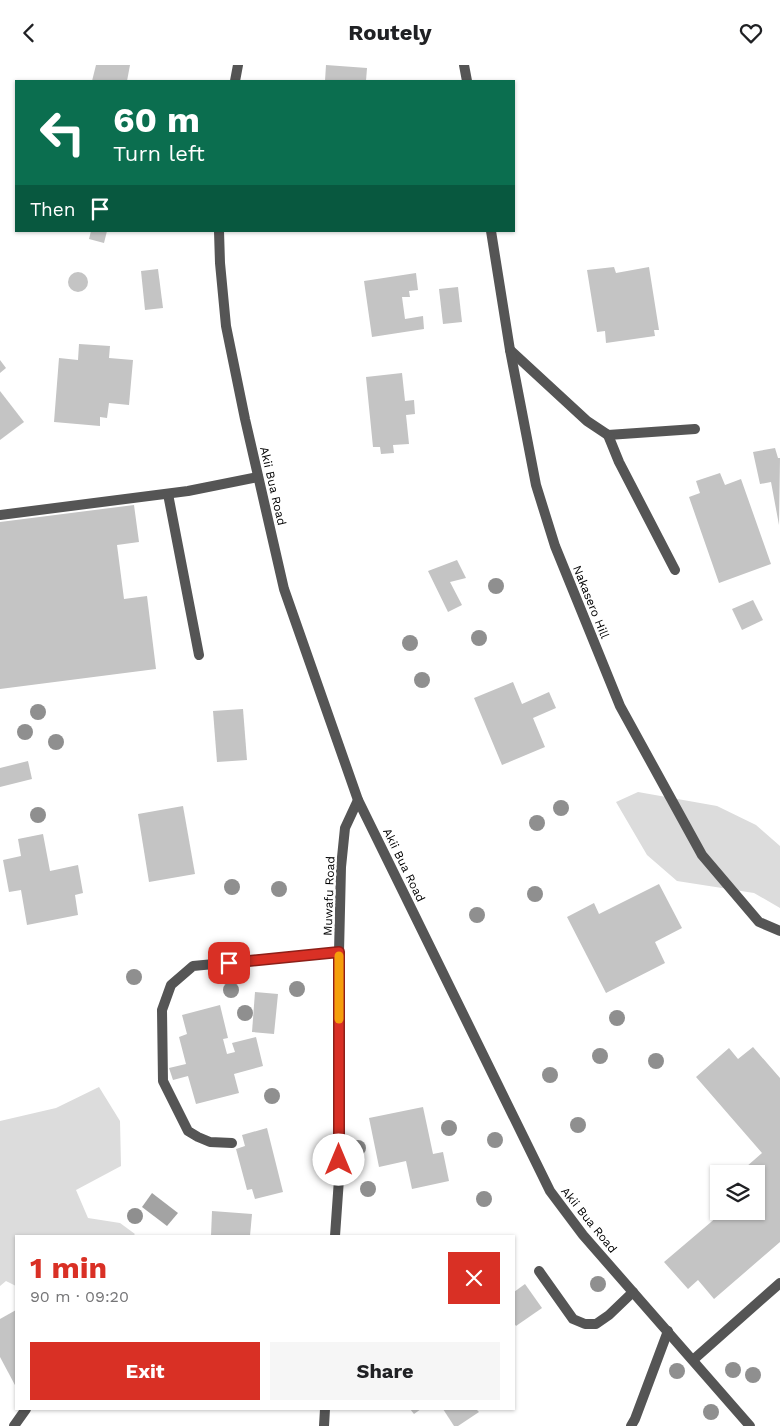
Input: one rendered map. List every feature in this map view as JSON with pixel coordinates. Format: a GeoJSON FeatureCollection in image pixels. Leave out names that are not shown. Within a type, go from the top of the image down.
{"type":"FeatureCollection","features":[{"type":"Feature","properties":{"kind":"street"},"geometry":{"type":"LineString","coordinates":[[236,80],[238,65]]}},
{"type":"Feature","properties":{"kind":"street"},"geometry":{"type":"LineString","coordinates":[[464,65],[467,80]]}},
{"type":"Feature","properties":{"kind":"street","name":"Akii Bua Road"},"geometry":{"type":"LineString","coordinates":[[219,232],[226,326],[284,589],[358,800],[550,1191],[583,1235],[750,1426]]}},
{"type":"Feature","properties":{"kind":"street","name":"Nakasero Hill"},"geometry":{"type":"LineString","coordinates":[[491,232],[510,350],[536,485],[555,546],[620,706],[702,855],[759,922],[780,931]]}},
{"type":"Feature","properties":{"kind":"street"},"geometry":{"type":"LineString","coordinates":[[510,350],[587,421],[608,435],[619,462],[675,570]]}},
{"type":"Feature","properties":{"kind":"street"},"geometry":{"type":"LineString","coordinates":[[608,435],[695,429]]}},
{"type":"Feature","properties":{"kind":"street"},"geometry":{"type":"LineString","coordinates":[[0,515],[168,494],[258,477]]}},
{"type":"Feature","properties":{"kind":"street"},"geometry":{"type":"LineString","coordinates":[[168,494],[199,655]]}},
{"type":"Feature","properties":{"kind":"street","name":"Muwafu Road"},"geometry":{"type":"LineString","coordinates":[[336,1235],[339,1179],[339,952],[342,867],[345,828],[358,800]]}},
{"type":"Feature","properties":{"kind":"street"},"geometry":{"type":"LineString","coordinates":[[232,1143],[210,1142],[188,1131],[163,1081],[162,1010],[171,985],[193,966],[339,952]]}},
{"type":"Feature","properties":{"kind":"street"},"geometry":{"type":"LineString","coordinates":[[539,1271],[573,1319],[584,1324],[596,1324],[609,1315],[633,1292]]}},
{"type":"Feature","properties":{"kind":"street"},"geometry":{"type":"LineString","coordinates":[[693,1360],[780,1283]]}},
{"type":"Feature","properties":{"kind":"street"},"geometry":{"type":"LineString","coordinates":[[631,1426],[668,1331]]}},
{"type":"Feature","properties":{"kind":"street"},"geometry":{"type":"LineString","coordinates":[[14,1426],[25,1410]]}},
{"type":"Feature","properties":{"kind":"street"},"geometry":{"type":"LineString","coordinates":[[324,1426],[325,1410]]}},
{"type":"Feature","properties":{"kind":"shaded area"},"geometry":{"type":"Polygon","coordinates":[[[638,792],[717,806],[756,825],[780,846],[780,908],[754,893],[677,881],[647,855],[616,802],[638,792]]]}},
{"type":"Feature","properties":{"kind":"shaded area"},"geometry":{"type":"Polygon","coordinates":[[[99,1087],[120,1121],[121,1166],[76,1190],[88,1218],[120,1223],[135,1234],[15,1235],[15,1286],[6,1281],[0,1286],[0,1121],[56,1108],[99,1087]]]}},
{"type":"Feature","properties":{"kind":"shaded area"},"geometry":{"type":"Polygon","coordinates":[[[152,1193],[178,1213],[167,1226],[142,1207],[152,1193]]]}},
{"type":"Feature","properties":{"kind":"building"},"geometry":{"type":"Polygon","coordinates":[[[96,65],[130,65],[127,80],[92,80],[96,65]]]}},
{"type":"Feature","properties":{"kind":"building"},"geometry":{"type":"Polygon","coordinates":[[[326,65],[367,68],[366,80],[325,80],[326,65]]]}},
{"type":"Feature","properties":{"kind":"building"},"geometry":{"type":"Polygon","coordinates":[[[91,232],[107,232],[104,243],[89,239],[91,232]]]}},
{"type":"Feature","properties":{"kind":"building"},"geometry":{"type":"Polygon","coordinates":[[[614,267],[616,273],[649,267],[659,330],[654,330],[655,336],[606,343],[605,331],[597,332],[587,270],[614,267]]]}},
{"type":"Feature","properties":{"kind":"building"},"geometry":{"type":"Polygon","coordinates":[[[158,269],[163,308],[145,310],[141,271],[158,269]]]}},
{"type":"Feature","properties":{"kind":"building"},"geometry":{"type":"Polygon","coordinates":[[[78,272],[85,275],[88,282],[85,289],[78,292],[71,289],[68,282],[71,275],[78,272]]]}},
{"type":"Feature","properties":{"kind":"building"},"geometry":{"type":"Polygon","coordinates":[[[416,273],[418,290],[409,291],[410,297],[402,297],[405,319],[423,316],[424,329],[372,337],[364,281],[416,273]]]}},
{"type":"Feature","properties":{"kind":"building"},"geometry":{"type":"Polygon","coordinates":[[[458,287],[462,322],[443,324],[439,289],[458,287]]]}},
{"type":"Feature","properties":{"kind":"building"},"geometry":{"type":"Polygon","coordinates":[[[79,344],[110,346],[109,358],[133,360],[129,405],[109,403],[107,418],[100,417],[100,426],[54,422],[59,358],[78,360],[79,344]]]}},
{"type":"Feature","properties":{"kind":"building"},"geometry":{"type":"Polygon","coordinates":[[[0,360],[6,368],[0,373],[0,360]]]}},
{"type":"Feature","properties":{"kind":"building"},"geometry":{"type":"Polygon","coordinates":[[[402,373],[405,401],[414,400],[415,414],[406,415],[409,444],[393,445],[394,453],[381,454],[380,447],[373,447],[366,377],[402,373]]]}},
{"type":"Feature","properties":{"kind":"building"},"geometry":{"type":"Polygon","coordinates":[[[0,391],[24,422],[0,440],[0,391]]]}},
{"type":"Feature","properties":{"kind":"building"},"geometry":{"type":"Polygon","coordinates":[[[775,448],[778,458],[780,458],[779,525],[771,482],[760,484],[753,452],[775,448]]]}},
{"type":"Feature","properties":{"kind":"building"},"geometry":{"type":"Polygon","coordinates":[[[720,473],[725,485],[741,479],[771,564],[719,583],[689,497],[700,493],[696,481],[720,473]]]}},
{"type":"Feature","properties":{"kind":"building"},"geometry":{"type":"Polygon","coordinates":[[[134,505],[139,542],[117,545],[124,599],[147,596],[156,669],[0,689],[0,522],[134,505]]]}},
{"type":"Feature","properties":{"kind":"building"},"geometry":{"type":"Polygon","coordinates":[[[457,560],[466,578],[450,582],[462,605],[448,612],[428,571],[457,560]]]}},
{"type":"Feature","properties":{"kind":"building"},"geometry":{"type":"Polygon","coordinates":[[[753,600],[763,620],[742,630],[732,609],[753,600]]]}},
{"type":"Feature","properties":{"kind":"building"},"geometry":{"type":"Polygon","coordinates":[[[513,682],[522,704],[549,692],[556,708],[533,718],[545,747],[502,765],[474,698],[513,682]]]}},
{"type":"Feature","properties":{"kind":"building"},"geometry":{"type":"Polygon","coordinates":[[[243,709],[247,760],[217,762],[213,711],[243,709]]]}},
{"type":"Feature","properties":{"kind":"building"},"geometry":{"type":"Polygon","coordinates":[[[28,761],[32,779],[0,787],[0,768],[28,761]]]}},
{"type":"Feature","properties":{"kind":"building"},"geometry":{"type":"Polygon","coordinates":[[[183,806],[195,874],[149,882],[138,814],[183,806]]]}},
{"type":"Feature","properties":{"kind":"building"},"geometry":{"type":"Polygon","coordinates":[[[43,834],[50,871],[78,865],[83,893],[75,895],[78,915],[27,925],[21,890],[9,892],[3,860],[21,856],[18,839],[43,834]]]}},
{"type":"Feature","properties":{"kind":"building"},"geometry":{"type":"Polygon","coordinates":[[[659,884],[682,928],[655,942],[665,963],[606,993],[567,917],[594,903],[599,914],[659,884]]]}},
{"type":"Feature","properties":{"kind":"building"},"geometry":{"type":"Polygon","coordinates":[[[255,992],[278,994],[274,1034],[252,1032],[255,992]]]}},
{"type":"Feature","properties":{"kind":"building"},"geometry":{"type":"Polygon","coordinates":[[[220,1005],[228,1038],[223,1039],[227,1054],[235,1052],[232,1043],[256,1037],[263,1066],[234,1074],[239,1093],[196,1104],[188,1076],[173,1080],[169,1068],[186,1064],[179,1037],[187,1034],[182,1015],[220,1005]]]}},
{"type":"Feature","properties":{"kind":"building"},"geometry":{"type":"Polygon","coordinates":[[[753,1047],[780,1078],[780,1242],[714,1299],[698,1280],[688,1289],[664,1262],[713,1220],[765,1220],[765,1165],[748,1165],[762,1153],[696,1077],[729,1048],[738,1059],[753,1047]]]}},
{"type":"Feature","properties":{"kind":"building"},"geometry":{"type":"Polygon","coordinates":[[[423,1107],[433,1154],[443,1152],[449,1181],[412,1189],[406,1161],[379,1167],[369,1118],[423,1107]]]}},
{"type":"Feature","properties":{"kind":"building"},"geometry":{"type":"Polygon","coordinates":[[[267,1128],[283,1192],[255,1199],[252,1189],[247,1190],[236,1149],[245,1146],[242,1135],[267,1128]]]}},
{"type":"Feature","properties":{"kind":"building"},"geometry":{"type":"Polygon","coordinates":[[[212,1211],[252,1214],[250,1235],[211,1235],[212,1211]]]}},
{"type":"Feature","properties":{"kind":"building"},"geometry":{"type":"Polygon","coordinates":[[[525,1284],[542,1308],[516,1326],[515,1324],[515,1291],[525,1284]]]}},
{"type":"Feature","properties":{"kind":"building"},"geometry":{"type":"Polygon","coordinates":[[[15,1311],[15,1385],[0,1357],[0,1319],[15,1311]]]}},
{"type":"Feature","properties":{"kind":"building"},"geometry":{"type":"Polygon","coordinates":[[[411,1410],[420,1410],[414,1414],[411,1410]]]}},
{"type":"Feature","properties":{"kind":"building"},"geometry":{"type":"Polygon","coordinates":[[[444,1410],[477,1410],[479,1412],[458,1426],[454,1426],[444,1410]]]}},
{"type":"Feature","properties":{"kind":"slow traffic"},"geometry":{"type":"LineString","coordinates":[[339,956],[339,1019]]}},
{"type":"Feature","properties":{"kind":"route"},"geometry":{"type":"LineString","coordinates":[[229,963],[339,952],[339,1160]]}}]}
